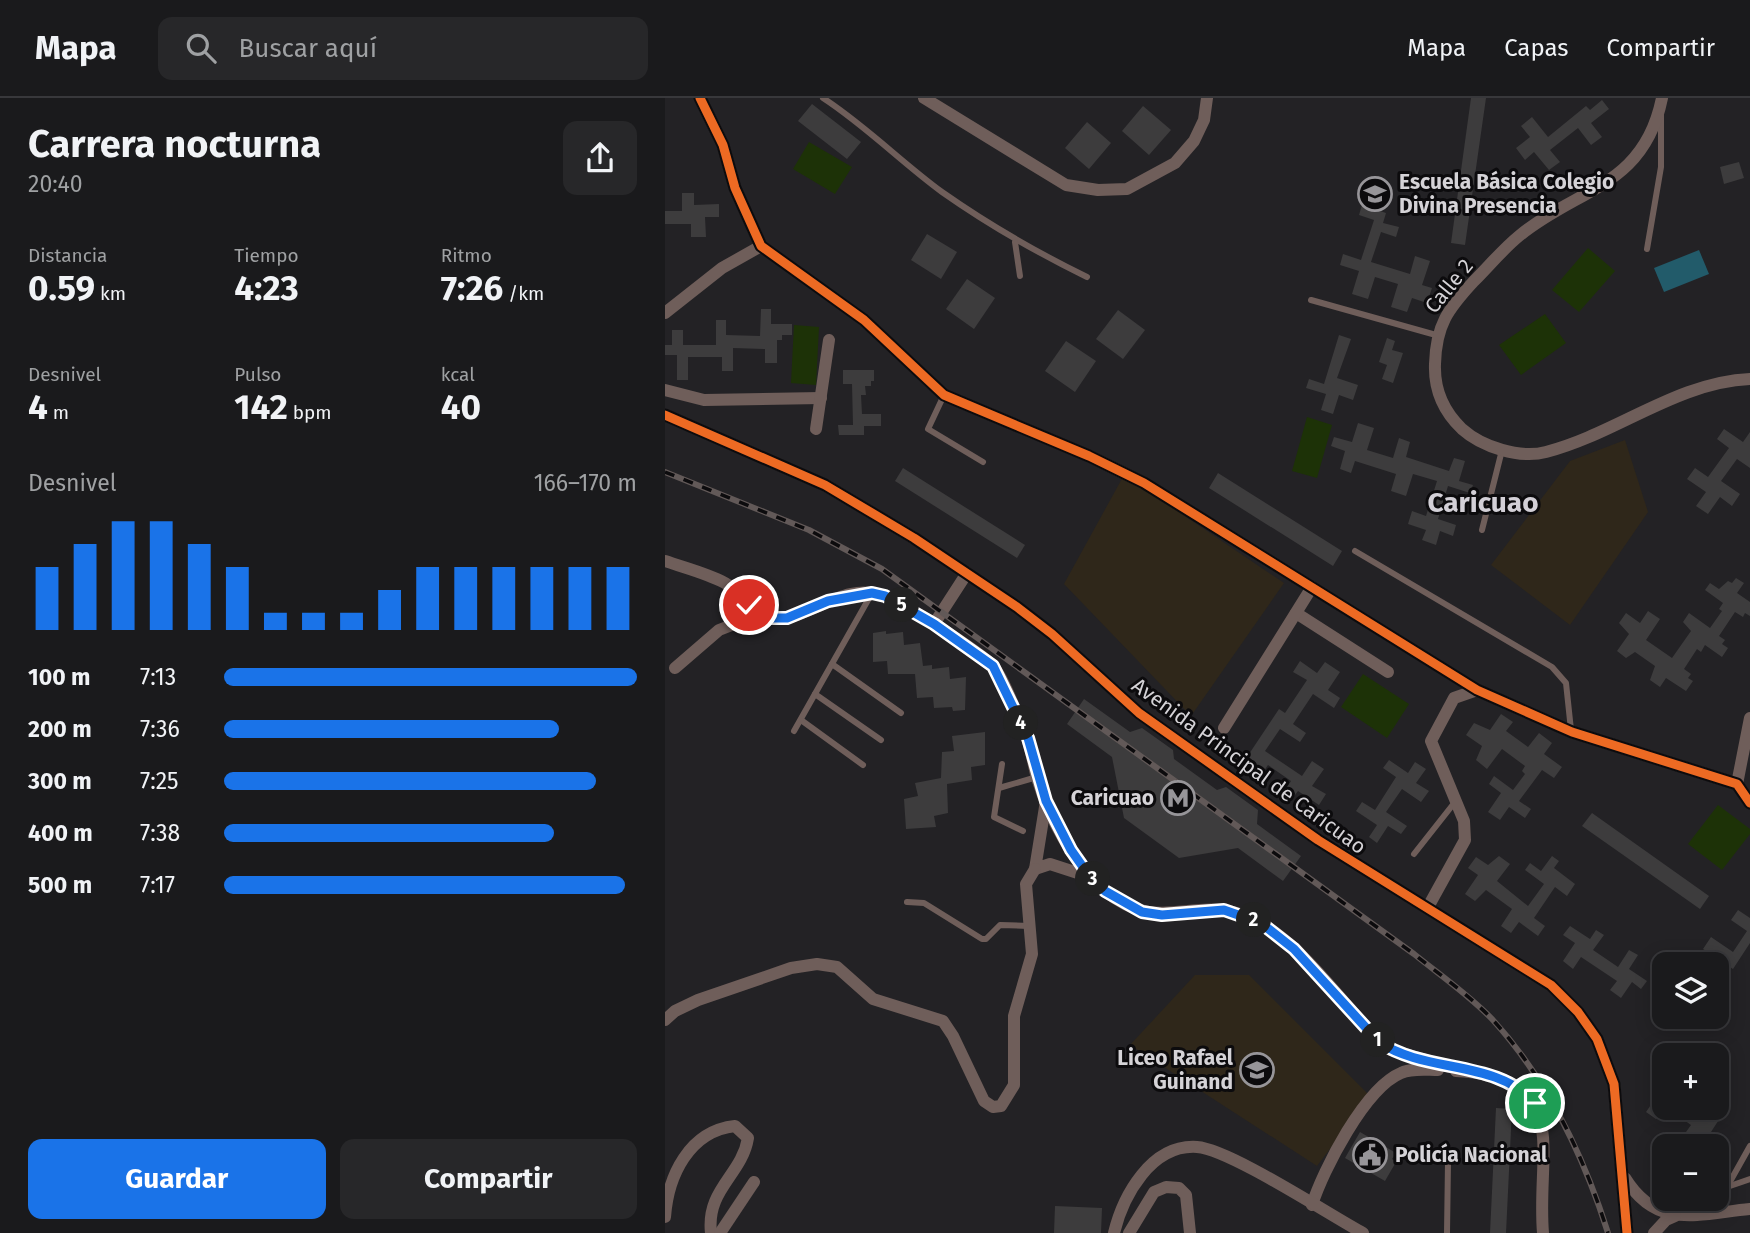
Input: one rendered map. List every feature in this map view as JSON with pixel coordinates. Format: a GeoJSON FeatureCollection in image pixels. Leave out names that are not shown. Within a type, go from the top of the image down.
{"type":"FeatureCollection","features":[{"type":"Feature","properties":{"kind":"street"},"geometry":{"type":"LineString","coordinates":[[700,98],[723,145],[736,188],[761,246],[864,320],[944,395],[1089,456],[1144,483],[1477,690],[1572,732],[1737,784],[1750,803]]}},
{"type":"Feature","properties":{"kind":"street"},"geometry":{"type":"LineString","coordinates":[[924,98],[1066,185],[1098,190],[1127,189],[1154,177],[1175,163],[1194,141],[1204,120],[1207,98]]}},
{"type":"Feature","properties":{"kind":"street","name":"Calle 2"},"geometry":{"type":"LineString","coordinates":[[1662,98],[1657,122],[1642,149],[1612,180],[1520,235],[1457,299],[1436,335],[1436,393],[1454,421],[1471,437],[1503,450],[1544,453],[1705,386],[1750,379]]}},
{"type":"Feature","properties":{"kind":"street"},"geometry":{"type":"LineString","coordinates":[[665,313],[722,268],[761,246]]}},
{"type":"Feature","properties":{"kind":"street"},"geometry":{"type":"LineString","coordinates":[[816,429],[829,340]]}},
{"type":"Feature","properties":{"kind":"street"},"geometry":{"type":"LineString","coordinates":[[665,390],[704,400],[821,398]]}},
{"type":"Feature","properties":{"kind":"street","name":"Avenida Principal de Caricuao"},"geometry":{"type":"LineString","coordinates":[[665,415],[825,485],[967,573],[1052,634],[1139,713],[1318,840],[1551,985],[1584,1019],[1597,1039],[1613,1084],[1627,1233]]}},
{"type":"Feature","properties":{"kind":"street"},"geometry":{"type":"LineString","coordinates":[[665,561],[728,585],[759,614],[770,618],[787,618],[828,601],[872,593],[885,596],[934,624],[993,666],[1028,738],[1046,801],[1071,850],[1090,877],[1119,901],[1142,912],[1162,915],[1224,910],[1261,923],[1294,949],[1379,1042],[1391,1050],[1464,1071]]}},
{"type":"Feature","properties":{"kind":"street"},"geometry":{"type":"LineString","coordinates":[[934,624],[967,573]]}},
{"type":"Feature","properties":{"kind":"street"},"geometry":{"type":"LineString","coordinates":[[1224,728],[1312,587]]}},
{"type":"Feature","properties":{"kind":"street"},"geometry":{"type":"LineString","coordinates":[[1296,613],[1388,672]]}},
{"type":"Feature","properties":{"kind":"street"},"geometry":{"type":"LineString","coordinates":[[675,668],[719,630],[759,614]]}},
{"type":"Feature","properties":{"kind":"street"},"geometry":{"type":"LineString","coordinates":[[1428,907],[1465,840],[1464,821],[1431,741],[1450,703],[1460,694],[1477,690]]}},
{"type":"Feature","properties":{"kind":"street"},"geometry":{"type":"LineString","coordinates":[[1737,784],[1750,718]]}},
{"type":"Feature","properties":{"kind":"street"},"geometry":{"type":"LineString","coordinates":[[665,1020],[675,1011],[698,1000],[791,968],[817,964],[837,967],[873,999],[943,1021],[984,1101],[993,1107],[1001,1106],[1014,1085],[1014,1016],[1032,954],[1026,884],[1035,869],[1046,801]]}},
{"type":"Feature","properties":{"kind":"street"},"geometry":{"type":"LineString","coordinates":[[1035,869],[1050,864],[1090,877]]}},
{"type":"Feature","properties":{"kind":"street"},"geometry":{"type":"LineString","coordinates":[[1313,1205],[1333,1153],[1386,1083],[1401,1073],[1417,1069],[1464,1071],[1499,1076],[1523,1090],[1535,1103],[1544,1134],[1543,1233]]}},
{"type":"Feature","properties":{"kind":"street"},"geometry":{"type":"LineString","coordinates":[[665,1217],[666,1196],[687,1152],[702,1138],[720,1128],[734,1126],[748,1139],[746,1149],[715,1198],[711,1213],[711,1233]]}},
{"type":"Feature","properties":{"kind":"street"},"geometry":{"type":"LineString","coordinates":[[1114,1233],[1136,1180],[1167,1154],[1194,1146],[1223,1154],[1363,1233]]}},
{"type":"Feature","properties":{"kind":"street"},"geometry":{"type":"LineString","coordinates":[[1623,1174],[1635,1193],[1650,1207],[1675,1216]]}},
{"type":"Feature","properties":{"kind":"street"},"geometry":{"type":"LineString","coordinates":[[720,1233],[754,1182]]}},
{"type":"Feature","properties":{"kind":"street"},"geometry":{"type":"LineString","coordinates":[[1129,1233],[1154,1192],[1166,1187],[1179,1188],[1186,1195],[1190,1233]]}},
{"type":"Feature","properties":{"kind":"street"},"geometry":{"type":"LineString","coordinates":[[1729,1211],[1750,1209]]}},
{"type":"Feature","properties":{"kind":"street"},"geometry":{"type":"LineString","coordinates":[[1654,1233],[1666,1220],[1675,1216],[1725,1211]]}},
{"type":"Feature","properties":{"kind":"lane"},"geometry":{"type":"LineString","coordinates":[[823,98],[851,116],[940,190],[1015,242],[1087,277]]}},
{"type":"Feature","properties":{"kind":"lane"},"geometry":{"type":"LineString","coordinates":[[1647,249],[1661,167],[1662,98]]}},
{"type":"Feature","properties":{"kind":"lane"},"geometry":{"type":"LineString","coordinates":[[1015,242],[1020,276]]}},
{"type":"Feature","properties":{"kind":"lane"},"geometry":{"type":"LineString","coordinates":[[1311,300],[1436,335]]}},
{"type":"Feature","properties":{"kind":"lane"},"geometry":{"type":"LineString","coordinates":[[944,395],[928,429],[983,462]]}},
{"type":"Feature","properties":{"kind":"lane"},"geometry":{"type":"LineString","coordinates":[[1482,530],[1503,450]]}},
{"type":"Feature","properties":{"kind":"lane"},"geometry":{"type":"LineString","coordinates":[[1355,551],[1552,667],[1566,683],[1572,732]]}},
{"type":"Feature","properties":{"kind":"lane"},"geometry":{"type":"LineString","coordinates":[[794,731],[872,593]]}},
{"type":"Feature","properties":{"kind":"lane"},"geometry":{"type":"LineString","coordinates":[[832,664],[901,713]]}},
{"type":"Feature","properties":{"kind":"lane"},"geometry":{"type":"LineString","coordinates":[[815,694],[881,740]]}},
{"type":"Feature","properties":{"kind":"lane"},"geometry":{"type":"LineString","coordinates":[[801,720],[863,765]]}},
{"type":"Feature","properties":{"kind":"lane"},"geometry":{"type":"LineString","coordinates":[[1002,764],[993,817],[1023,831]]}},
{"type":"Feature","properties":{"kind":"lane"},"geometry":{"type":"LineString","coordinates":[[999,788],[1037,777]]}},
{"type":"Feature","properties":{"kind":"lane"},"geometry":{"type":"LineString","coordinates":[[1414,854],[1455,802]]}},
{"type":"Feature","properties":{"kind":"lane"},"geometry":{"type":"LineString","coordinates":[[907,902],[924,903],[982,939],[986,939],[1000,925],[1031,926]]}},
{"type":"Feature","properties":{"kind":"lane"},"geometry":{"type":"LineString","coordinates":[[1729,1183],[1750,1146]]}},
{"type":"Feature","properties":{"kind":"lane"},"geometry":{"type":"LineString","coordinates":[[1447,1233],[1448,1162]]}},
{"type":"Feature","properties":{"kind":"lane"},"geometry":{"type":"LineString","coordinates":[[1729,1186],[1750,1179]]}},
{"type":"Feature","properties":{"kind":"shaded area"},"geometry":{"type":"Polygon","coordinates":[[[1625,440],[1648,512],[1570,625],[1491,565],[1570,461],[1625,440]]]}},
{"type":"Feature","properties":{"kind":"shaded area"},"geometry":{"type":"Polygon","coordinates":[[[1124,475],[1284,583],[1191,716],[1064,584],[1124,475]]]}},
{"type":"Feature","properties":{"kind":"shaded area","name":"Liceo Rafael Guinand"},"geometry":{"type":"Polygon","coordinates":[[[1195,975],[1249,975],[1370,1096],[1317,1166],[1130,1045],[1195,975]]]}},
{"type":"Feature","properties":{"kind":"green space"},"geometry":{"type":"Polygon","coordinates":[[[809,142],[852,167],[835,194],[793,169],[809,142]]]}},
{"type":"Feature","properties":{"kind":"green space"},"geometry":{"type":"Polygon","coordinates":[[[1588,248],[1615,271],[1579,312],[1552,290],[1588,248]]]}},
{"type":"Feature","properties":{"kind":"green space"},"geometry":{"type":"Polygon","coordinates":[[[1545,314],[1566,343],[1521,375],[1499,345],[1545,314]]]}},
{"type":"Feature","properties":{"kind":"green space"},"geometry":{"type":"Polygon","coordinates":[[[794,325],[819,327],[816,385],[791,383],[794,325]]]}},
{"type":"Feature","properties":{"kind":"green space"},"geometry":{"type":"Polygon","coordinates":[[[1307,417],[1332,425],[1317,478],[1292,471],[1307,417]]]}},
{"type":"Feature","properties":{"kind":"green space"},"geometry":{"type":"Polygon","coordinates":[[[1363,674],[1409,704],[1387,738],[1341,707],[1363,674]]]}},
{"type":"Feature","properties":{"kind":"green space"},"geometry":{"type":"Polygon","coordinates":[[[1718,805],[1750,829],[1750,834],[1722,870],[1688,844],[1718,805]]]}},
{"type":"Feature","properties":{"kind":"water"},"geometry":{"type":"Polygon","coordinates":[[[1699,250],[1709,274],[1664,292],[1654,268],[1699,250]]]}},
{"type":"Feature","properties":{"kind":"building"},"geometry":{"type":"Polygon","coordinates":[[[1471,98],[1486,98],[1465,245],[1451,243],[1471,98]]]}},
{"type":"Feature","properties":{"kind":"building"},"geometry":{"type":"Polygon","coordinates":[[[1602,100],[1609,109],[1591,123],[1602,137],[1591,145],[1578,128],[1550,150],[1560,162],[1549,170],[1534,152],[1525,160],[1516,148],[1530,137],[1521,126],[1532,117],[1548,137],[1586,106],[1590,110],[1602,100]]]}},
{"type":"Feature","properties":{"kind":"building"},"geometry":{"type":"Polygon","coordinates":[[[812,104],[861,142],[847,159],[798,121],[812,104]]]}},
{"type":"Feature","properties":{"kind":"building"},"geometry":{"type":"Polygon","coordinates":[[[1143,106],[1171,130],[1149,155],[1122,131],[1143,106]]]}},
{"type":"Feature","properties":{"kind":"building"},"geometry":{"type":"Polygon","coordinates":[[[1087,122],[1111,143],[1089,169],[1065,148],[1087,122]]]}},
{"type":"Feature","properties":{"kind":"building"},"geometry":{"type":"Polygon","coordinates":[[[1739,162],[1744,178],[1724,184],[1720,167],[1739,162]]]}},
{"type":"Feature","properties":{"kind":"building"},"geometry":{"type":"Polygon","coordinates":[[[682,193],[694,193],[694,205],[719,204],[719,217],[705,217],[706,237],[691,237],[691,224],[665,224],[665,211],[682,211],[682,193]]]}},
{"type":"Feature","properties":{"kind":"building"},"geometry":{"type":"Polygon","coordinates":[[[1362,205],[1386,213],[1383,223],[1399,227],[1396,237],[1381,232],[1371,262],[1410,274],[1415,256],[1430,261],[1422,285],[1432,288],[1427,303],[1412,298],[1407,312],[1391,307],[1398,284],[1375,277],[1368,299],[1352,294],[1359,271],[1340,265],[1343,254],[1361,260],[1374,220],[1359,215],[1362,205]]]}},
{"type":"Feature","properties":{"kind":"building"},"geometry":{"type":"Polygon","coordinates":[[[927,234],[957,252],[941,279],[911,260],[927,234]]]}},
{"type":"Feature","properties":{"kind":"building"},"geometry":{"type":"Polygon","coordinates":[[[967,279],[995,298],[974,329],[946,309],[967,279]]]}},
{"type":"Feature","properties":{"kind":"building"},"geometry":{"type":"Polygon","coordinates":[[[761,309],[771,309],[771,324],[792,324],[792,335],[782,335],[782,340],[777,340],[777,363],[765,363],[765,349],[733,348],[733,371],[722,371],[722,357],[688,357],[688,380],[677,380],[677,355],[665,355],[665,345],[672,345],[672,330],[683,330],[683,345],[716,345],[716,320],[726,320],[726,335],[760,336],[761,309]]]}},
{"type":"Feature","properties":{"kind":"building"},"geometry":{"type":"Polygon","coordinates":[[[1118,310],[1145,330],[1123,359],[1096,339],[1118,310]]]}},
{"type":"Feature","properties":{"kind":"building"},"geometry":{"type":"Polygon","coordinates":[[[1339,335],[1351,339],[1337,378],[1358,385],[1353,400],[1339,395],[1333,414],[1321,410],[1326,394],[1306,388],[1309,379],[1324,384],[1339,335]]]}},
{"type":"Feature","properties":{"kind":"building"},"geometry":{"type":"Polygon","coordinates":[[[1387,338],[1395,341],[1392,350],[1403,353],[1393,383],[1382,379],[1387,365],[1379,362],[1387,338]]]}},
{"type":"Feature","properties":{"kind":"building"},"geometry":{"type":"Polygon","coordinates":[[[1066,341],[1096,361],[1075,392],[1045,371],[1066,341]]]}},
{"type":"Feature","properties":{"kind":"building"},"geometry":{"type":"Polygon","coordinates":[[[843,370],[874,370],[874,381],[871,381],[871,386],[865,386],[866,395],[861,395],[862,414],[881,414],[881,426],[864,426],[864,435],[839,435],[838,425],[853,425],[852,384],[843,384],[843,370]]]}},
{"type":"Feature","properties":{"kind":"building"},"geometry":{"type":"Polygon","coordinates":[[[1358,423],[1374,428],[1367,450],[1393,458],[1399,438],[1410,442],[1406,457],[1449,471],[1454,458],[1465,461],[1459,481],[1473,485],[1470,493],[1448,486],[1438,519],[1456,525],[1453,536],[1440,531],[1436,545],[1422,540],[1426,530],[1408,524],[1412,511],[1426,516],[1437,481],[1413,474],[1406,496],[1391,491],[1396,474],[1355,461],[1351,473],[1340,469],[1345,451],[1331,446],[1334,437],[1352,442],[1358,423]]]}},
{"type":"Feature","properties":{"kind":"building"},"geometry":{"type":"Polygon","coordinates":[[[1724,429],[1743,442],[1750,432],[1750,468],[1737,459],[1721,481],[1740,494],[1732,506],[1720,497],[1708,514],[1696,506],[1706,492],[1687,479],[1695,468],[1708,477],[1729,448],[1717,439],[1724,429]]]}},
{"type":"Feature","properties":{"kind":"building"},"geometry":{"type":"Polygon","coordinates":[[[903,468],[1025,545],[1017,558],[895,481],[903,468]]]}},
{"type":"Feature","properties":{"kind":"building"},"geometry":{"type":"Polygon","coordinates":[[[1218,473],[1342,551],[1333,566],[1209,488],[1218,473]]]}},
{"type":"Feature","properties":{"kind":"building"},"geometry":{"type":"Polygon","coordinates":[[[1736,578],[1744,583],[1737,593],[1750,602],[1750,616],[1745,613],[1743,617],[1735,612],[1719,636],[1725,640],[1722,644],[1728,648],[1722,657],[1705,645],[1701,652],[1697,649],[1684,669],[1691,674],[1688,678],[1693,681],[1686,691],[1666,678],[1660,687],[1650,680],[1655,666],[1635,652],[1626,658],[1617,651],[1629,634],[1619,623],[1626,613],[1640,623],[1648,611],[1660,619],[1646,640],[1672,658],[1691,631],[1683,622],[1689,613],[1710,628],[1722,611],[1719,609],[1723,603],[1705,590],[1710,583],[1719,589],[1736,578]]]}},
{"type":"Feature","properties":{"kind":"building"},"geometry":{"type":"Polygon","coordinates":[[[886,631],[886,634],[903,632],[904,645],[920,643],[923,666],[932,665],[932,669],[949,667],[950,679],[966,677],[965,710],[953,711],[952,707],[934,708],[933,697],[917,698],[915,674],[888,674],[887,661],[873,662],[873,633],[886,631]]]}},
{"type":"Feature","properties":{"kind":"building"},"geometry":{"type":"Polygon","coordinates":[[[1300,661],[1317,673],[1325,662],[1340,672],[1328,690],[1340,698],[1334,708],[1313,694],[1293,724],[1306,733],[1300,742],[1280,729],[1265,751],[1302,776],[1312,761],[1324,769],[1312,786],[1326,794],[1319,805],[1298,791],[1292,799],[1283,793],[1291,781],[1268,765],[1258,780],[1248,773],[1256,763],[1247,757],[1279,709],[1285,713],[1307,680],[1293,672],[1300,661]]]}},
{"type":"Feature","properties":{"kind":"building"},"geometry":{"type":"Polygon","coordinates":[[[1084,699],[1130,732],[1142,728],[1173,750],[1174,759],[1217,790],[1226,787],[1258,810],[1257,824],[1301,856],[1283,881],[1238,848],[1179,858],[1124,818],[1112,757],[1067,724],[1084,699]]]}},
{"type":"Feature","properties":{"kind":"building"},"geometry":{"type":"Polygon","coordinates":[[[1501,714],[1513,722],[1506,731],[1528,747],[1539,733],[1552,743],[1544,754],[1562,767],[1554,778],[1542,770],[1519,801],[1531,809],[1525,818],[1509,807],[1500,820],[1488,812],[1501,793],[1489,784],[1494,776],[1513,790],[1525,774],[1522,771],[1525,766],[1502,749],[1487,769],[1476,760],[1482,746],[1466,735],[1474,723],[1490,730],[1501,714]]]}},
{"type":"Feature","properties":{"kind":"building"},"geometry":{"type":"Polygon","coordinates":[[[985,732],[985,765],[971,767],[972,780],[947,784],[948,813],[934,816],[936,827],[906,829],[904,799],[918,796],[915,783],[941,778],[942,752],[954,751],[952,736],[985,732]]]}},
{"type":"Feature","properties":{"kind":"building"},"geometry":{"type":"Polygon","coordinates":[[[1389,760],[1408,773],[1415,762],[1426,769],[1416,783],[1429,791],[1421,802],[1402,789],[1386,812],[1407,826],[1401,834],[1388,826],[1377,843],[1369,837],[1377,825],[1356,811],[1362,802],[1375,810],[1396,777],[1383,768],[1389,760]]]}},
{"type":"Feature","properties":{"kind":"building"},"geometry":{"type":"Polygon","coordinates":[[[1592,813],[1709,896],[1700,909],[1582,826],[1592,813]]]}},
{"type":"Feature","properties":{"kind":"building"},"geometry":{"type":"Polygon","coordinates":[[[1499,856],[1510,864],[1497,881],[1528,906],[1544,884],[1525,870],[1530,863],[1541,871],[1552,856],[1559,861],[1554,868],[1575,884],[1567,896],[1555,887],[1534,918],[1545,926],[1538,936],[1519,922],[1511,933],[1501,926],[1512,909],[1486,890],[1475,901],[1465,894],[1478,875],[1468,868],[1476,857],[1488,865],[1499,856]]]}},
{"type":"Feature","properties":{"kind":"building"},"geometry":{"type":"Polygon","coordinates":[[[1738,910],[1750,918],[1750,943],[1733,969],[1729,966],[1729,952],[1708,952],[1703,949],[1711,937],[1733,952],[1747,931],[1731,920],[1738,910]]]}},
{"type":"Feature","properties":{"kind":"building"},"geometry":{"type":"Polygon","coordinates":[[[1570,926],[1590,939],[1596,930],[1604,935],[1593,950],[1618,967],[1629,950],[1638,955],[1629,969],[1647,981],[1641,989],[1632,982],[1621,998],[1610,990],[1617,981],[1581,957],[1573,969],[1563,961],[1575,943],[1563,935],[1570,926]]]}},
{"type":"Feature","properties":{"kind":"building"},"geometry":{"type":"Polygon","coordinates":[[[1652,1103],[1652,1116],[1646,1112],[1652,1103]]]}},
{"type":"Feature","properties":{"kind":"building"},"geometry":{"type":"Polygon","coordinates":[[[1496,1108],[1512,1109],[1506,1233],[1490,1233],[1496,1108]]]}},
{"type":"Feature","properties":{"kind":"building"},"geometry":{"type":"Polygon","coordinates":[[[1684,1120],[1719,1120],[1711,1132],[1714,1134],[1685,1134],[1691,1125],[1684,1120]]]}},
{"type":"Feature","properties":{"kind":"building","name":"Policía Nacional"},"geometry":{"type":"Polygon","coordinates":[[[1360,1132],[1396,1153],[1392,1159],[1396,1162],[1385,1181],[1345,1158],[1360,1132]]]}},
{"type":"Feature","properties":{"kind":"building"},"geometry":{"type":"Polygon","coordinates":[[[1055,1206],[1102,1208],[1101,1233],[1054,1233],[1055,1206]]]}},
{"type":"Feature","properties":{"kind":"railway"},"geometry":{"type":"LineString","coordinates":[[665,472],[809,530],[882,569],[1454,985],[1492,1019],[1512,1042],[1547,1093],[1575,1147],[1608,1233]]}},
{"type":"Feature","properties":{"kind":"cycle path"},"geometry":{"type":"LineString","coordinates":[[700,98],[723,145],[735,188],[761,246],[864,320],[944,395],[1089,456],[1144,483],[1477,690],[1572,732],[1737,784],[1750,803]]}},
{"type":"Feature","properties":{"kind":"cycle path"},"geometry":{"type":"LineString","coordinates":[[665,415],[825,485],[914,538],[1017,607],[1052,634],[1139,713],[1318,840],[1551,985],[1578,1012],[1597,1039],[1614,1084],[1627,1233]]}},
{"type":"Feature","properties":{"kind":"place","name":"Escuela Básica Colegio Divina Presencia"},"geometry":{"type":"Point","coordinates":[1375,194]}},
{"type":"Feature","properties":{"kind":"place","name":"Caricuao"},"geometry":{"type":"Point","coordinates":[1178,798]}},
{"type":"Feature","properties":{"kind":"place","name":"Liceo Rafael Guinand"},"geometry":{"type":"Point","coordinates":[1257,1070]}},
{"type":"Feature","properties":{"kind":"place","name":"Policía Nacional"},"geometry":{"type":"Point","coordinates":[1370,1155]}},
{"type":"Feature","properties":{"kind":"district","name":"Caricuao"},"geometry":{"type":"Point","coordinates":[1483,502]}},
{"type":"Feature","properties":{"kind":"route"},"geometry":{"type":"LineString","coordinates":[[749,605],[759,614],[779,619],[851,594],[872,593],[885,596],[934,624],[993,666],[1028,738],[1046,801],[1071,850],[1090,877],[1105,891],[1142,912],[1162,915],[1224,910],[1261,923],[1294,949],[1379,1042],[1391,1050],[1464,1071],[1499,1076],[1523,1090],[1535,1103]]}}]}
